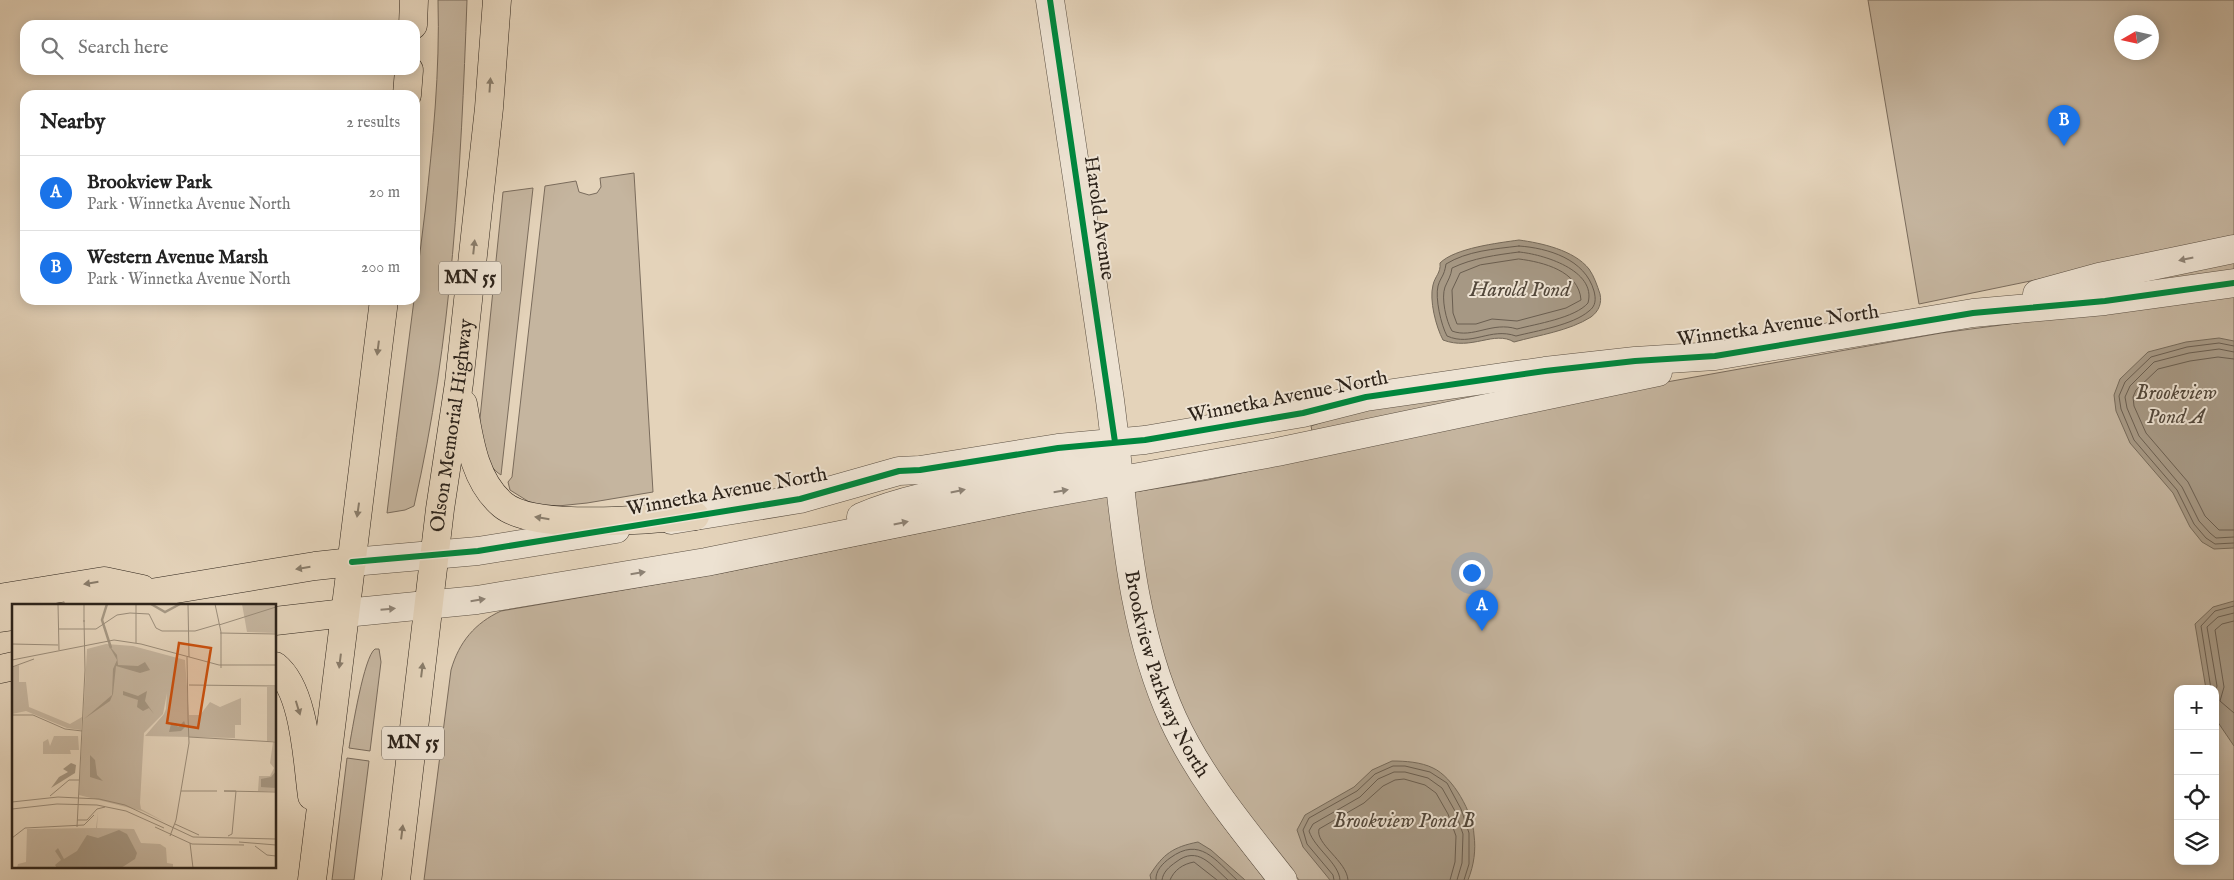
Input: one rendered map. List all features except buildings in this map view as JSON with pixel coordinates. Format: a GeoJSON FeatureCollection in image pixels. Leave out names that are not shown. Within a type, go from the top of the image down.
{"type":"FeatureCollection","features":[{"type":"Feature","properties":{"kind":"main road"},"geometry":{"type":"LineString","coordinates":[[413,20],[414,0]]}},
{"type":"Feature","properties":{"kind":"main road","name":"Olson Memorial Highway"},"geometry":{"type":"LineString","coordinates":[[396,880],[435,556],[459,383],[489,108],[497,0]]}},
{"type":"Feature","properties":{"kind":"main road"},"geometry":{"type":"LineString","coordinates":[[407,90],[409,75]]}},
{"type":"Feature","properties":{"kind":"main road"},"geometry":{"type":"LineString","coordinates":[[312,880],[383,305]]}},
{"type":"Feature","properties":{"kind":"main road"},"geometry":{"type":"LineString","coordinates":[[459,383],[476,464],[492,493],[503,505],[516,512],[555,520],[695,516]]}},
{"type":"Feature","properties":{"kind":"main road","name":"Winnetka Avenue North"},"geometry":{"type":"LineString","coordinates":[[84,604],[315,566],[352,562]]}},
{"type":"Feature","properties":{"kind":"main road"},"geometry":{"type":"LineString","coordinates":[[0,598],[104,581],[155,592]]}},
{"type":"Feature","properties":{"kind":"main road","name":"Winnetka Avenue North"},"geometry":{"type":"LineString","coordinates":[[276,621],[345,613]]}},
{"type":"Feature","properties":{"kind":"main road"},"geometry":{"type":"LineString","coordinates":[[276,667],[290,685],[299,711],[318,832]]}},
{"type":"Feature","properties":{"kind":"street","name":"Harold Avenue"},"geometry":{"type":"LineString","coordinates":[[1050,0],[1115,442]]}},
{"type":"Feature","properties":{"kind":"street","name":"Winnetka Avenue North"},"geometry":{"type":"LineString","coordinates":[[1973,313],[2099,277],[2234,249]]}},
{"type":"Feature","properties":{"kind":"street","name":"Winnetka Avenue North"},"geometry":{"type":"LineString","coordinates":[[352,562],[478,551],[800,499],[899,471],[920,470],[1058,448],[1145,440],[1304,413],[1385,394],[1626,362],[1715,356],[1973,313],[2105,301],[2234,283]]}},
{"type":"Feature","properties":{"kind":"street","name":"Winnetka Avenue North"},"geometry":{"type":"LineString","coordinates":[[345,613],[477,600],[706,562],[1119,480],[1206,466],[1629,380],[1715,356]]}},
{"type":"Feature","properties":{"kind":"street","name":"Brookview Parkway North"},"geometry":{"type":"LineString","coordinates":[[1115,442],[1136,595],[1149,652],[1166,702],[1190,753],[1221,800],[1282,880]]}},
{"type":"Feature","properties":{"kind":"street"},"geometry":{"type":"LineString","coordinates":[[814,541],[863,516],[900,503],[1097,461],[1110,455],[1115,442]]}},
{"type":"Feature","properties":{"kind":"shaded area"},"geometry":{"type":"Polygon","coordinates":[[[438,0],[467,0],[458,191],[446,318],[437,381],[427,444],[414,506],[405,510],[387,513],[413,305],[420,305],[420,250],[431,159],[437,80],[438,0]]]}},
{"type":"Feature","properties":{"kind":"shaded area"},"geometry":{"type":"Polygon","coordinates":[[[1868,0],[2234,0],[2234,239],[1919,304],[1868,0]]]}},
{"type":"Feature","properties":{"kind":"shaded area"},"geometry":{"type":"Polygon","coordinates":[[[634,173],[653,492],[587,503],[548,507],[534,505],[510,490],[508,482],[512,477],[545,186],[576,181],[579,192],[589,195],[597,193],[601,187],[600,178],[634,173]]]}},
{"type":"Feature","properties":{"kind":"shaded area"},"geometry":{"type":"Polygon","coordinates":[[[533,188],[501,475],[491,466],[488,460],[479,428],[503,192],[533,188]]]}},
{"type":"Feature","properties":{"kind":"shaded area"},"geometry":{"type":"Polygon","coordinates":[[[2234,259],[2234,275],[2099,292],[2234,259]]]}},
{"type":"Feature","properties":{"kind":"shaded area"},"geometry":{"type":"Polygon","coordinates":[[[2234,294],[2234,880],[1299,880],[1243,808],[1217,818],[1265,880],[424,880],[451,670],[463,642],[469,634],[483,621],[501,611],[722,573],[1067,503],[1208,480],[1661,383],[1941,333],[2234,294]]]}},
{"type":"Feature","properties":{"kind":"shaded area"},"geometry":{"type":"Polygon","coordinates":[[[1553,386],[1312,431],[1311,426],[1369,406],[1400,401],[1553,386]]]}},
{"type":"Feature","properties":{"kind":"shaded area"},"geometry":{"type":"Polygon","coordinates":[[[375,649],[379,649],[381,662],[370,751],[349,748],[363,679],[375,649]]]}},
{"type":"Feature","properties":{"kind":"shaded area"},"geometry":{"type":"Polygon","coordinates":[[[347,758],[369,761],[354,880],[332,880],[347,758]]]}},
{"type":"Feature","properties":{"kind":"water","name":"Harold Pond"},"geometry":{"type":"Polygon","coordinates":[[[1519,240],[1557,248],[1583,262],[1597,284],[1601,297],[1596,312],[1591,317],[1573,326],[1514,342],[1499,338],[1464,343],[1443,340],[1436,321],[1432,298],[1433,285],[1440,269],[1440,263],[1466,250],[1519,240]]]}},
{"type":"Feature","properties":{"kind":"water","name":"Brookview Pond A"},"geometry":{"type":"Polygon","coordinates":[[[2219,338],[2234,341],[2234,548],[2214,549],[2202,542],[2190,527],[2173,493],[2130,443],[2116,411],[2114,395],[2120,379],[2148,352],[2186,342],[2219,338]]]}},
{"type":"Feature","properties":{"kind":"water"},"geometry":{"type":"Polygon","coordinates":[[[2234,601],[2234,746],[2219,724],[2219,685],[2205,685],[2195,624],[2213,607],[2234,601]]]}},
{"type":"Feature","properties":{"kind":"water","name":"Brookview Pond B"},"geometry":{"type":"Polygon","coordinates":[[[1392,761],[1418,763],[1433,768],[1448,779],[1461,797],[1473,826],[1475,841],[1475,852],[1468,880],[1330,880],[1303,847],[1297,830],[1305,815],[1354,787],[1372,770],[1392,761]]]}},
{"type":"Feature","properties":{"kind":"water"},"geometry":{"type":"Polygon","coordinates":[[[1198,842],[1211,850],[1245,880],[1151,880],[1150,875],[1164,857],[1175,849],[1198,842]]]}},
{"type":"Feature","properties":{"kind":"cycle path"},"geometry":{"type":"LineString","coordinates":[[1050,0],[1115,442]]}},
{"type":"Feature","properties":{"kind":"cycle path"},"geometry":{"type":"LineString","coordinates":[[352,562],[478,551],[800,499],[899,471],[920,470],[1058,448],[1145,440],[1303,413],[1366,397],[1545,371],[1635,361],[1715,356],[1973,313],[2105,301],[2234,283]]}},
{"type":"Feature","properties":{"kind":"place","name":"Western Avenue Marsh"},"geometry":{"type":"Point","coordinates":[2064,146]}},
{"type":"Feature","properties":{"kind":"place","name":"Brookview Park"},"geometry":{"type":"Point","coordinates":[1482,631]}}]}
